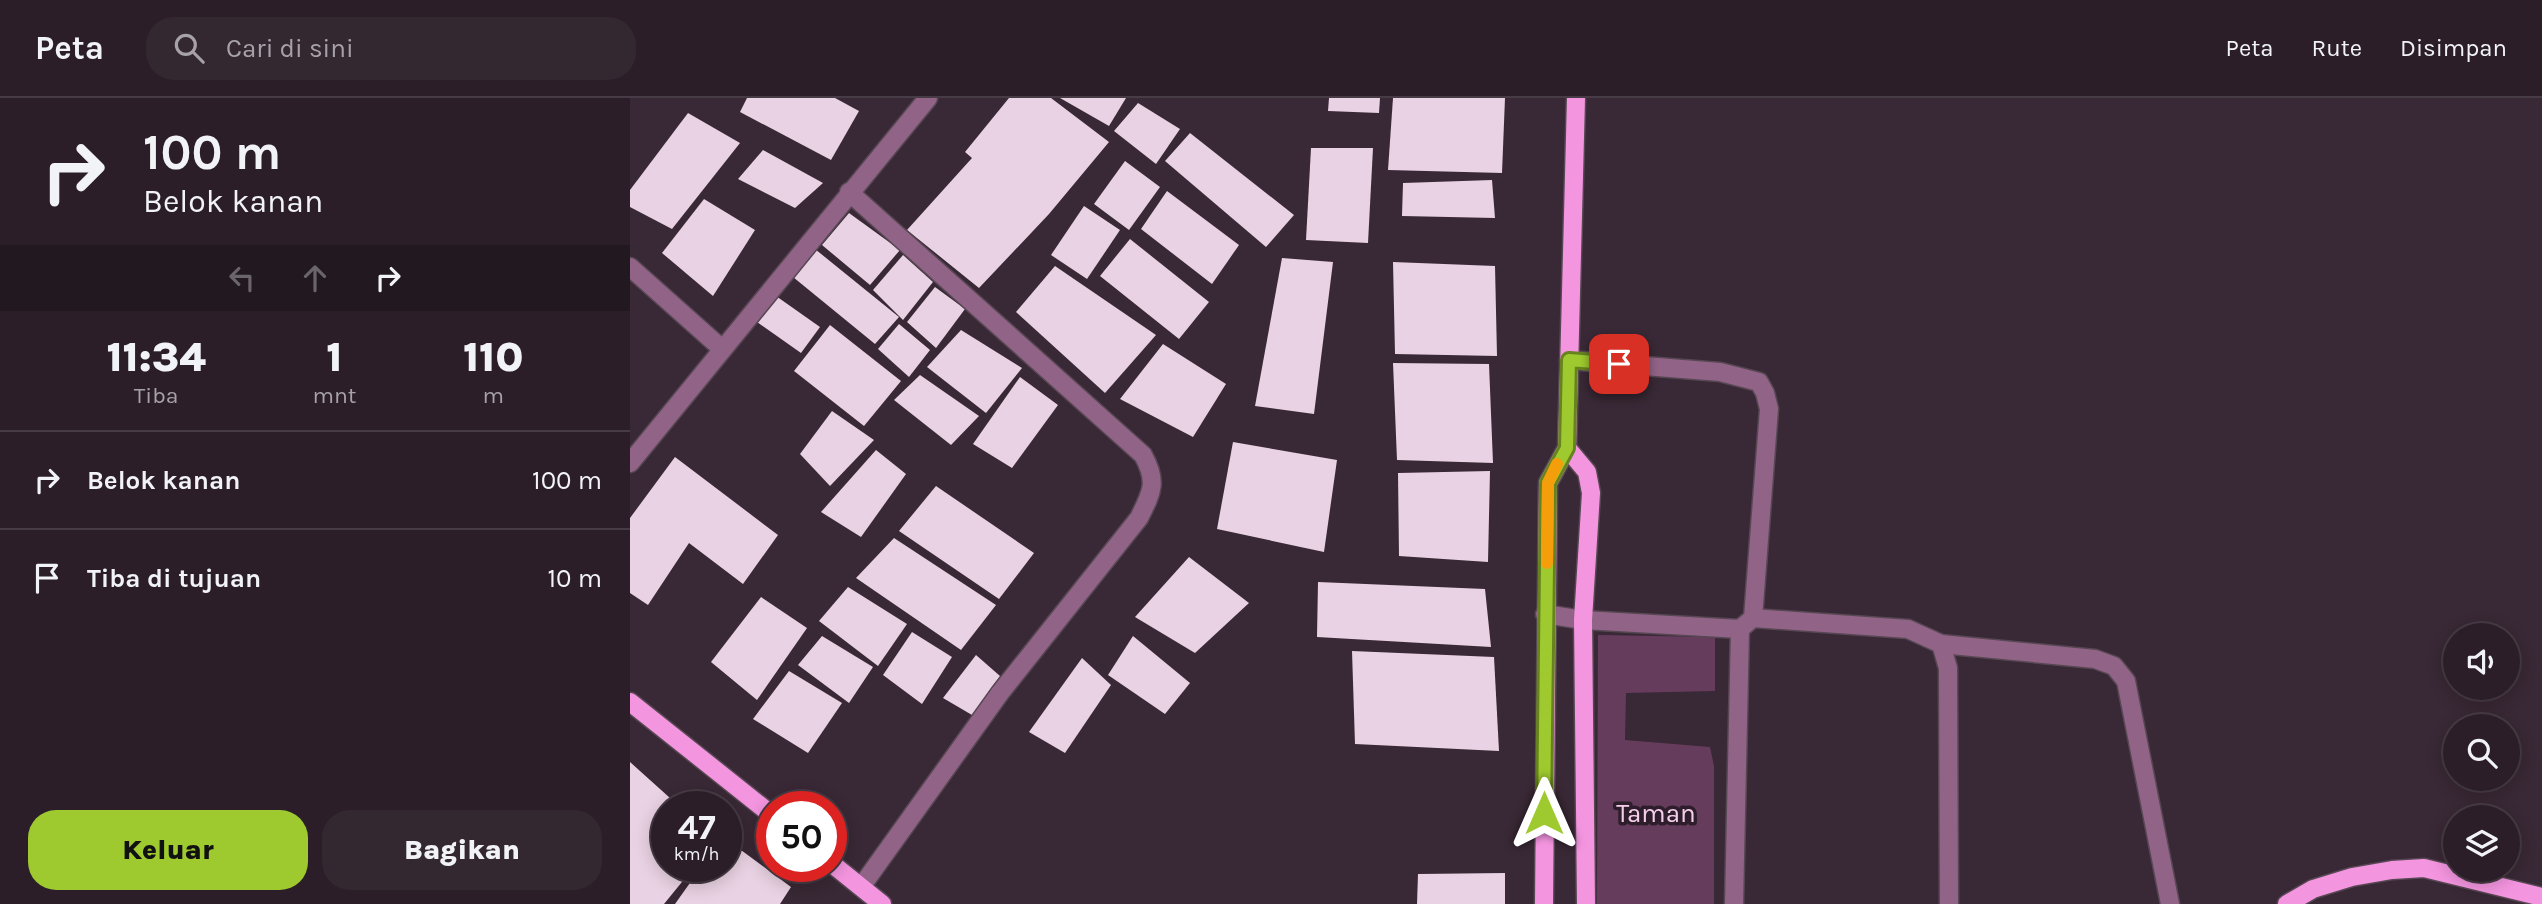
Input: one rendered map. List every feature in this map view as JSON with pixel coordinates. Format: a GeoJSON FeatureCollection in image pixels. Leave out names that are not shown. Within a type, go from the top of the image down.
{"type":"FeatureCollection","features":[{"type":"Feature","properties":{"kind":"main road"},"geometry":{"type":"LineString","coordinates":[[1544,904],[1548,483],[1567,448],[1576,98]]}},
{"type":"Feature","properties":{"kind":"main road"},"geometry":{"type":"LineString","coordinates":[[1567,448],[1587,471],[1590,482],[1583,620],[1586,904]]}},
{"type":"Feature","properties":{"kind":"main road"},"geometry":{"type":"LineString","coordinates":[[630,702],[756,802]]}},
{"type":"Feature","properties":{"kind":"main road"},"geometry":{"type":"LineString","coordinates":[[2287,904],[2314,889],[2352,877],[2424,868],[2542,897]]}},
{"type":"Feature","properties":{"kind":"main road"},"geometry":{"type":"LineString","coordinates":[[847,875],[883,904]]}},
{"type":"Feature","properties":{"kind":"street"},"geometry":{"type":"LineString","coordinates":[[630,463],[721,348],[928,98]]}},
{"type":"Feature","properties":{"kind":"street"},"geometry":{"type":"LineString","coordinates":[[849,192],[1143,455],[1153,472],[1152,494],[1139,518],[1000,693],[862,887]]}},
{"type":"Feature","properties":{"kind":"street"},"geometry":{"type":"LineString","coordinates":[[630,267],[721,348]]}},
{"type":"Feature","properties":{"kind":"street"},"geometry":{"type":"LineString","coordinates":[[1569,360],[1720,372],[1759,382],[1765,393],[1769,409],[1747,624],[1734,904]]}},
{"type":"Feature","properties":{"kind":"street"},"geometry":{"type":"LineString","coordinates":[[1545,614],[1583,620],[1908,629],[1941,644],[2071,655],[2113,666],[2126,681],[2170,904]]}},
{"type":"Feature","properties":{"kind":"street"},"geometry":{"type":"LineString","coordinates":[[1941,644],[1948,668],[1949,904]]}},
{"type":"Feature","properties":{"kind":"green space","name":"Taman"},"geometry":{"type":"Polygon","coordinates":[[[1598,635],[1715,637],[1715,691],[1626,693],[1625,740],[1710,747],[1714,766],[1714,904],[1597,904],[1598,635]]]}},
{"type":"Feature","properties":{"kind":"building"},"geometry":{"type":"Polygon","coordinates":[[[747,98],[835,98],[859,111],[831,160],[740,112],[747,98]]]}},
{"type":"Feature","properties":{"kind":"building"},"geometry":{"type":"Polygon","coordinates":[[[1009,98],[1051,98],[1109,142],[1049,214],[979,288],[907,230],[972,158],[965,152],[1009,98]]]}},
{"type":"Feature","properties":{"kind":"building"},"geometry":{"type":"Polygon","coordinates":[[[1060,98],[1126,98],[1109,126],[1060,98]]]}},
{"type":"Feature","properties":{"kind":"building"},"geometry":{"type":"Polygon","coordinates":[[[1329,98],[1380,98],[1379,113],[1328,111],[1329,98]]]}},
{"type":"Feature","properties":{"kind":"building"},"geometry":{"type":"Polygon","coordinates":[[[1393,98],[1505,98],[1502,173],[1388,170],[1393,98]]]}},
{"type":"Feature","properties":{"kind":"building"},"geometry":{"type":"Polygon","coordinates":[[[1138,103],[1180,129],[1156,164],[1114,131],[1138,103]]]}},
{"type":"Feature","properties":{"kind":"building"},"geometry":{"type":"Polygon","coordinates":[[[688,113],[740,143],[672,229],[630,207],[630,190],[688,113]]]}},
{"type":"Feature","properties":{"kind":"building"},"geometry":{"type":"Polygon","coordinates":[[[1190,133],[1294,215],[1266,247],[1165,161],[1190,133]]]}},
{"type":"Feature","properties":{"kind":"building"},"geometry":{"type":"Polygon","coordinates":[[[1311,148],[1373,148],[1368,243],[1306,240],[1311,148]]]}},
{"type":"Feature","properties":{"kind":"building"},"geometry":{"type":"Polygon","coordinates":[[[763,150],[823,183],[795,208],[738,179],[763,150]]]}},
{"type":"Feature","properties":{"kind":"building"},"geometry":{"type":"Polygon","coordinates":[[[1125,161],[1160,187],[1129,230],[1094,204],[1125,161]]]}},
{"type":"Feature","properties":{"kind":"building"},"geometry":{"type":"Polygon","coordinates":[[[1492,180],[1495,218],[1402,216],[1403,183],[1492,180]]]}},
{"type":"Feature","properties":{"kind":"building"},"geometry":{"type":"Polygon","coordinates":[[[1167,191],[1239,245],[1212,284],[1141,229],[1167,191]]]}},
{"type":"Feature","properties":{"kind":"building"},"geometry":{"type":"Polygon","coordinates":[[[704,199],[755,230],[713,296],[662,253],[704,199]]]}},
{"type":"Feature","properties":{"kind":"building"},"geometry":{"type":"Polygon","coordinates":[[[1084,206],[1120,230],[1087,279],[1051,255],[1084,206]]]}},
{"type":"Feature","properties":{"kind":"building"},"geometry":{"type":"Polygon","coordinates":[[[849,213],[900,250],[870,285],[822,245],[849,213]]]}},
{"type":"Feature","properties":{"kind":"building"},"geometry":{"type":"Polygon","coordinates":[[[1130,239],[1209,302],[1179,339],[1100,276],[1130,239]]]}},
{"type":"Feature","properties":{"kind":"building"},"geometry":{"type":"Polygon","coordinates":[[[815,249],[899,317],[875,344],[793,277],[815,249]]]}},
{"type":"Feature","properties":{"kind":"building"},"geometry":{"type":"Polygon","coordinates":[[[903,255],[933,282],[903,320],[873,290],[903,255]]]}},
{"type":"Feature","properties":{"kind":"building"},"geometry":{"type":"Polygon","coordinates":[[[1282,258],[1333,262],[1314,414],[1255,406],[1282,258]]]}},
{"type":"Feature","properties":{"kind":"building"},"geometry":{"type":"Polygon","coordinates":[[[1393,262],[1495,266],[1497,356],[1395,354],[1393,262]]]}},
{"type":"Feature","properties":{"kind":"building"},"geometry":{"type":"Polygon","coordinates":[[[1055,266],[1156,335],[1105,393],[1016,312],[1055,266]]]}},
{"type":"Feature","properties":{"kind":"building"},"geometry":{"type":"Polygon","coordinates":[[[935,287],[965,309],[936,348],[907,322],[935,287]]]}},
{"type":"Feature","properties":{"kind":"building"},"geometry":{"type":"Polygon","coordinates":[[[776,296],[820,327],[801,353],[757,322],[776,296]]]}},
{"type":"Feature","properties":{"kind":"building"},"geometry":{"type":"Polygon","coordinates":[[[899,324],[930,350],[909,377],[878,349],[899,324]]]}},
{"type":"Feature","properties":{"kind":"building"},"geometry":{"type":"Polygon","coordinates":[[[830,325],[901,381],[864,426],[794,371],[830,325]]]}},
{"type":"Feature","properties":{"kind":"building"},"geometry":{"type":"Polygon","coordinates":[[[961,330],[1022,368],[986,413],[927,367],[961,330]]]}},
{"type":"Feature","properties":{"kind":"building"},"geometry":{"type":"Polygon","coordinates":[[[1163,344],[1226,384],[1193,437],[1120,399],[1163,344]]]}},
{"type":"Feature","properties":{"kind":"building"},"geometry":{"type":"Polygon","coordinates":[[[1393,363],[1489,364],[1493,463],[1397,460],[1393,363]]]}},
{"type":"Feature","properties":{"kind":"building"},"geometry":{"type":"Polygon","coordinates":[[[920,375],[979,416],[951,445],[894,400],[920,375]]]}},
{"type":"Feature","properties":{"kind":"building"},"geometry":{"type":"Polygon","coordinates":[[[1020,377],[1058,405],[1012,468],[973,444],[1020,377]]]}},
{"type":"Feature","properties":{"kind":"building"},"geometry":{"type":"Polygon","coordinates":[[[832,411],[874,440],[830,486],[800,454],[832,411]]]}},
{"type":"Feature","properties":{"kind":"building"},"geometry":{"type":"Polygon","coordinates":[[[1233,442],[1337,460],[1324,552],[1217,529],[1233,442]]]}},
{"type":"Feature","properties":{"kind":"building"},"geometry":{"type":"Polygon","coordinates":[[[876,450],[906,474],[861,537],[821,512],[876,450]]]}},
{"type":"Feature","properties":{"kind":"building"},"geometry":{"type":"Polygon","coordinates":[[[675,457],[778,535],[743,584],[689,543],[648,605],[630,593],[630,518],[675,457]]]}},
{"type":"Feature","properties":{"kind":"building"},"geometry":{"type":"Polygon","coordinates":[[[1490,471],[1488,562],[1399,556],[1398,473],[1490,471]]]}},
{"type":"Feature","properties":{"kind":"building"},"geometry":{"type":"Polygon","coordinates":[[[936,486],[1034,553],[999,599],[899,531],[936,486]]]}},
{"type":"Feature","properties":{"kind":"building"},"geometry":{"type":"Polygon","coordinates":[[[894,538],[996,605],[961,650],[856,578],[894,538]]]}},
{"type":"Feature","properties":{"kind":"building"},"geometry":{"type":"Polygon","coordinates":[[[1189,557],[1249,603],[1195,653],[1135,617],[1189,557]]]}},
{"type":"Feature","properties":{"kind":"building"},"geometry":{"type":"Polygon","coordinates":[[[1318,582],[1485,589],[1491,647],[1317,637],[1318,582]]]}},
{"type":"Feature","properties":{"kind":"building"},"geometry":{"type":"Polygon","coordinates":[[[848,587],[907,624],[878,666],[819,621],[848,587]]]}},
{"type":"Feature","properties":{"kind":"building"},"geometry":{"type":"Polygon","coordinates":[[[761,597],[807,628],[757,700],[711,662],[761,597]]]}},
{"type":"Feature","properties":{"kind":"building"},"geometry":{"type":"Polygon","coordinates":[[[912,632],[952,657],[922,704],[883,675],[912,632]]]}},
{"type":"Feature","properties":{"kind":"building"},"geometry":{"type":"Polygon","coordinates":[[[822,636],[873,667],[849,703],[798,665],[822,636]]]}},
{"type":"Feature","properties":{"kind":"building"},"geometry":{"type":"Polygon","coordinates":[[[1133,636],[1190,683],[1165,714],[1108,675],[1133,636]]]}},
{"type":"Feature","properties":{"kind":"building"},"geometry":{"type":"Polygon","coordinates":[[[1352,651],[1494,657],[1499,751],[1355,744],[1352,651]]]}},
{"type":"Feature","properties":{"kind":"building"},"geometry":{"type":"Polygon","coordinates":[[[976,655],[1000,676],[972,715],[943,698],[976,655]]]}},
{"type":"Feature","properties":{"kind":"building"},"geometry":{"type":"Polygon","coordinates":[[[1082,658],[1111,685],[1065,753],[1029,732],[1082,658]]]}},
{"type":"Feature","properties":{"kind":"building"},"geometry":{"type":"Polygon","coordinates":[[[789,671],[842,703],[808,753],[753,719],[789,671]]]}},
{"type":"Feature","properties":{"kind":"building"},"geometry":{"type":"Polygon","coordinates":[[[630,762],[662,791],[651,791],[651,882],[682,882],[664,904],[630,904],[630,762]]]}},
{"type":"Feature","properties":{"kind":"building"},"geometry":{"type":"Polygon","coordinates":[[[742,851],[756,861],[756,882],[784,882],[791,887],[780,904],[675,904],[691,882],[742,882],[742,851]]]}},
{"type":"Feature","properties":{"kind":"building"},"geometry":{"type":"Polygon","coordinates":[[[1505,873],[1505,904],[1417,904],[1418,874],[1505,873]]]}},
{"type":"Feature","properties":{"kind":"slow traffic"},"geometry":{"type":"LineString","coordinates":[[1547,563],[1548,483],[1557,464]]}},
{"type":"Feature","properties":{"kind":"route"},"geometry":{"type":"LineString","coordinates":[[1544,813],[1548,483],[1567,448],[1569,360],[1619,364]]}}]}
